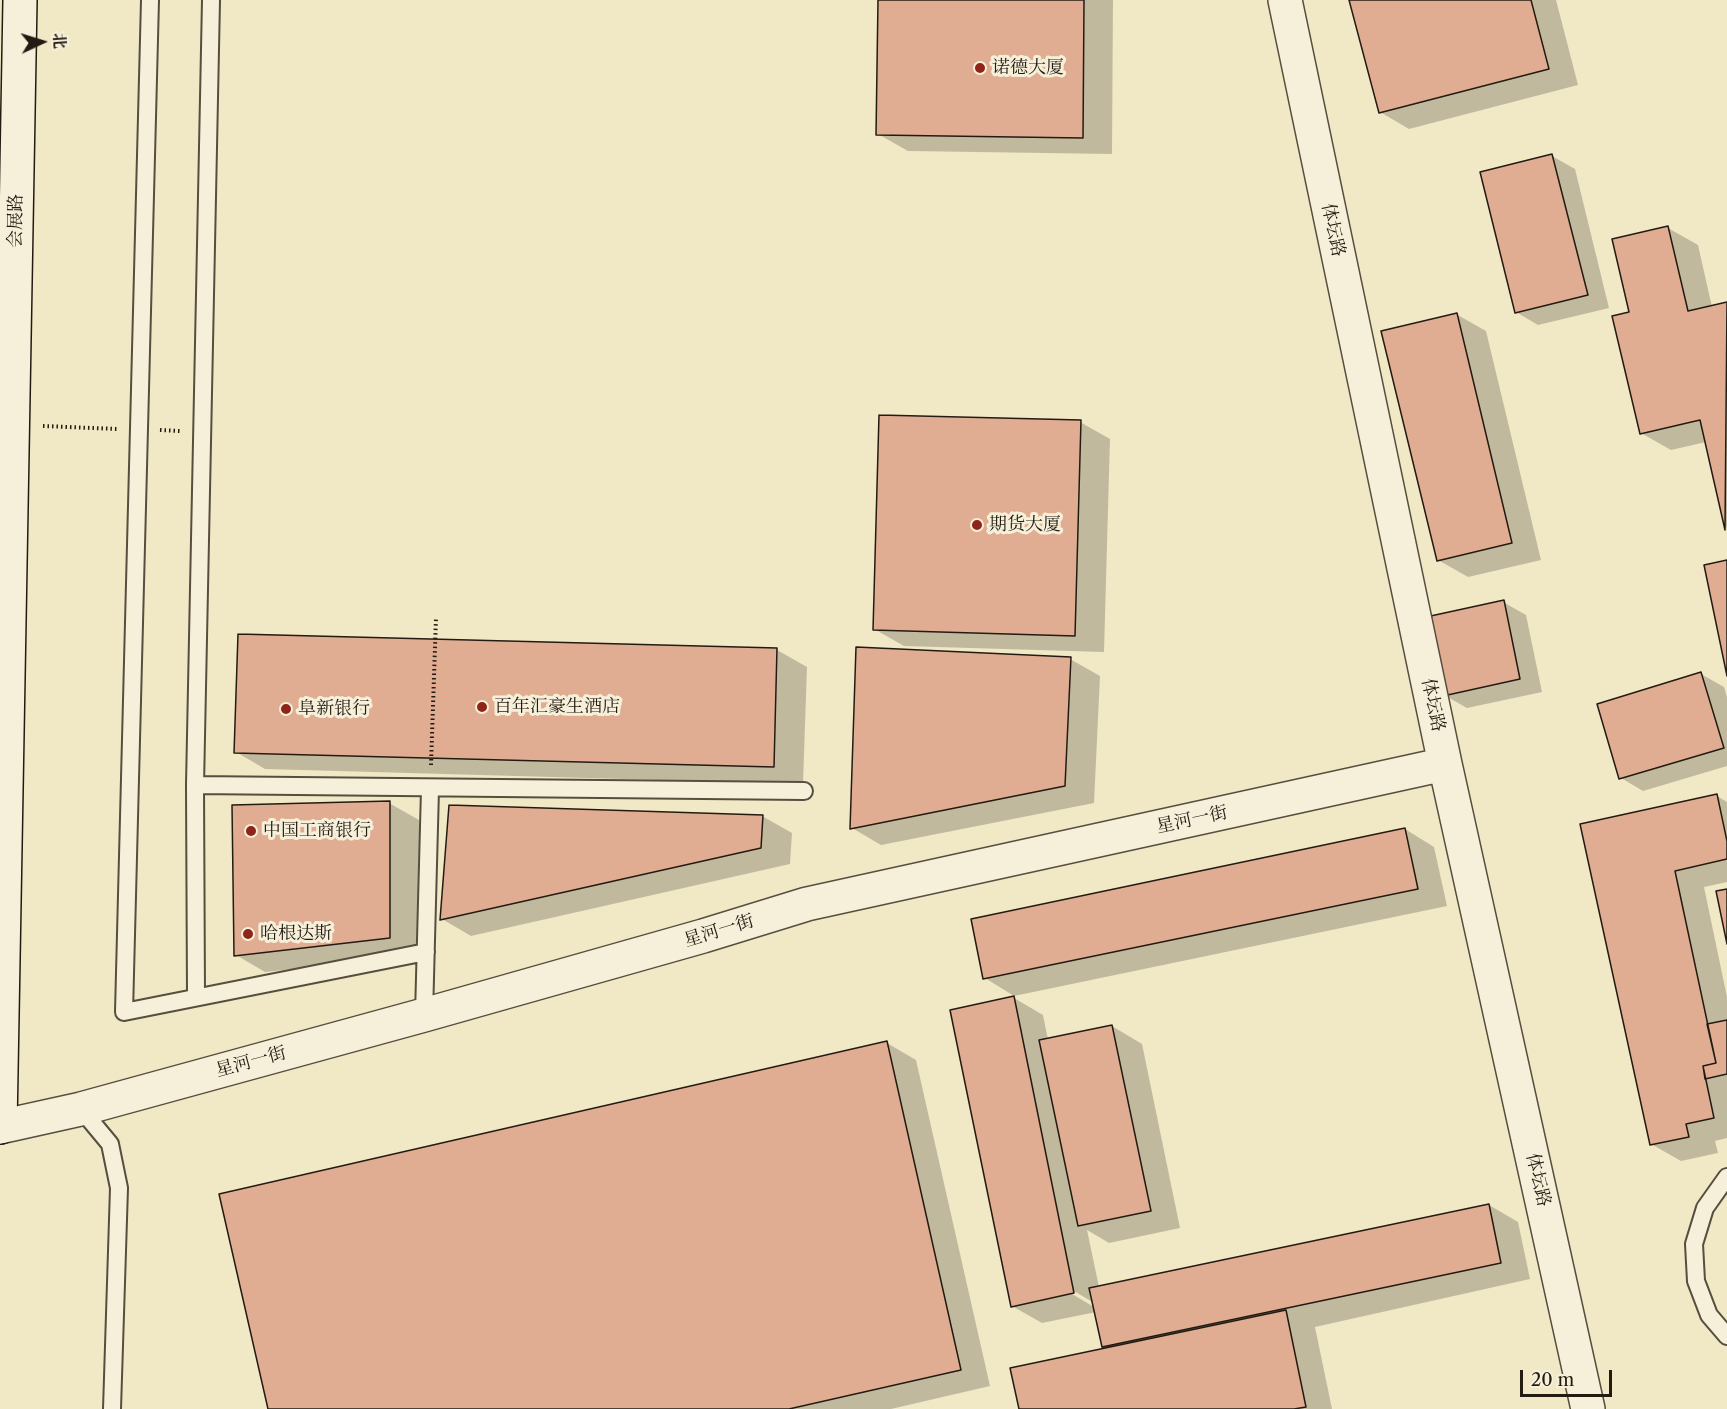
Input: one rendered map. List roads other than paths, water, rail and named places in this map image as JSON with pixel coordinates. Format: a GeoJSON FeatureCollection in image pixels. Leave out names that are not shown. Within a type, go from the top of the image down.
{"type":"FeatureCollection","features":[{"type":"Feature","properties":{"kind":"street","name":"会展路"},"geometry":{"type":"LineString","coordinates":[[0,1127],[20,0]]}},
{"type":"Feature","properties":{"kind":"street","name":"体坛路"},"geometry":{"type":"LineString","coordinates":[[1285,0],[1445,764],[1588,1409]]}},
{"type":"Feature","properties":{"kind":"street","name":"星河一街"},"geometry":{"type":"LineString","coordinates":[[0,1127],[81,1109],[424,1015],[807,904],[1445,764]]}},
{"type":"Feature","properties":{"kind":"lane"},"geometry":{"type":"LineString","coordinates":[[150,0],[124,1012],[426,952]]}},
{"type":"Feature","properties":{"kind":"lane"},"geometry":{"type":"LineString","coordinates":[[196,996],[195,785],[211,0]]}},
{"type":"Feature","properties":{"kind":"lane"},"geometry":{"type":"LineString","coordinates":[[195,785],[804,791]]}},
{"type":"Feature","properties":{"kind":"lane"},"geometry":{"type":"LineString","coordinates":[[424,1015],[430,789]]}},
{"type":"Feature","properties":{"kind":"lane"},"geometry":{"type":"LineString","coordinates":[[81,1109],[110,1144],[119,1188],[112,1409]]}},
{"type":"Feature","properties":{"kind":"lane"},"geometry":{"type":"LineString","coordinates":[[1727,1177],[1705,1208],[1694,1244],[1696,1281],[1709,1316],[1727,1336]]}},
{"type":"Feature","properties":{"kind":"place","name":"诺德大厦"},"geometry":{"type":"Point","coordinates":[980,68]}},
{"type":"Feature","properties":{"kind":"place","name":"期货大厦"},"geometry":{"type":"Point","coordinates":[977,525]}},
{"type":"Feature","properties":{"kind":"place","name":"百年汇豪生酒店"},"geometry":{"type":"Point","coordinates":[482,707]}},
{"type":"Feature","properties":{"kind":"place","name":"阜新银行"},"geometry":{"type":"Point","coordinates":[286,709]}},
{"type":"Feature","properties":{"kind":"place","name":"中国工商银行"},"geometry":{"type":"Point","coordinates":[251,831]}},
{"type":"Feature","properties":{"kind":"place","name":"哈根达斯"},"geometry":{"type":"Point","coordinates":[248,934]}}]}
